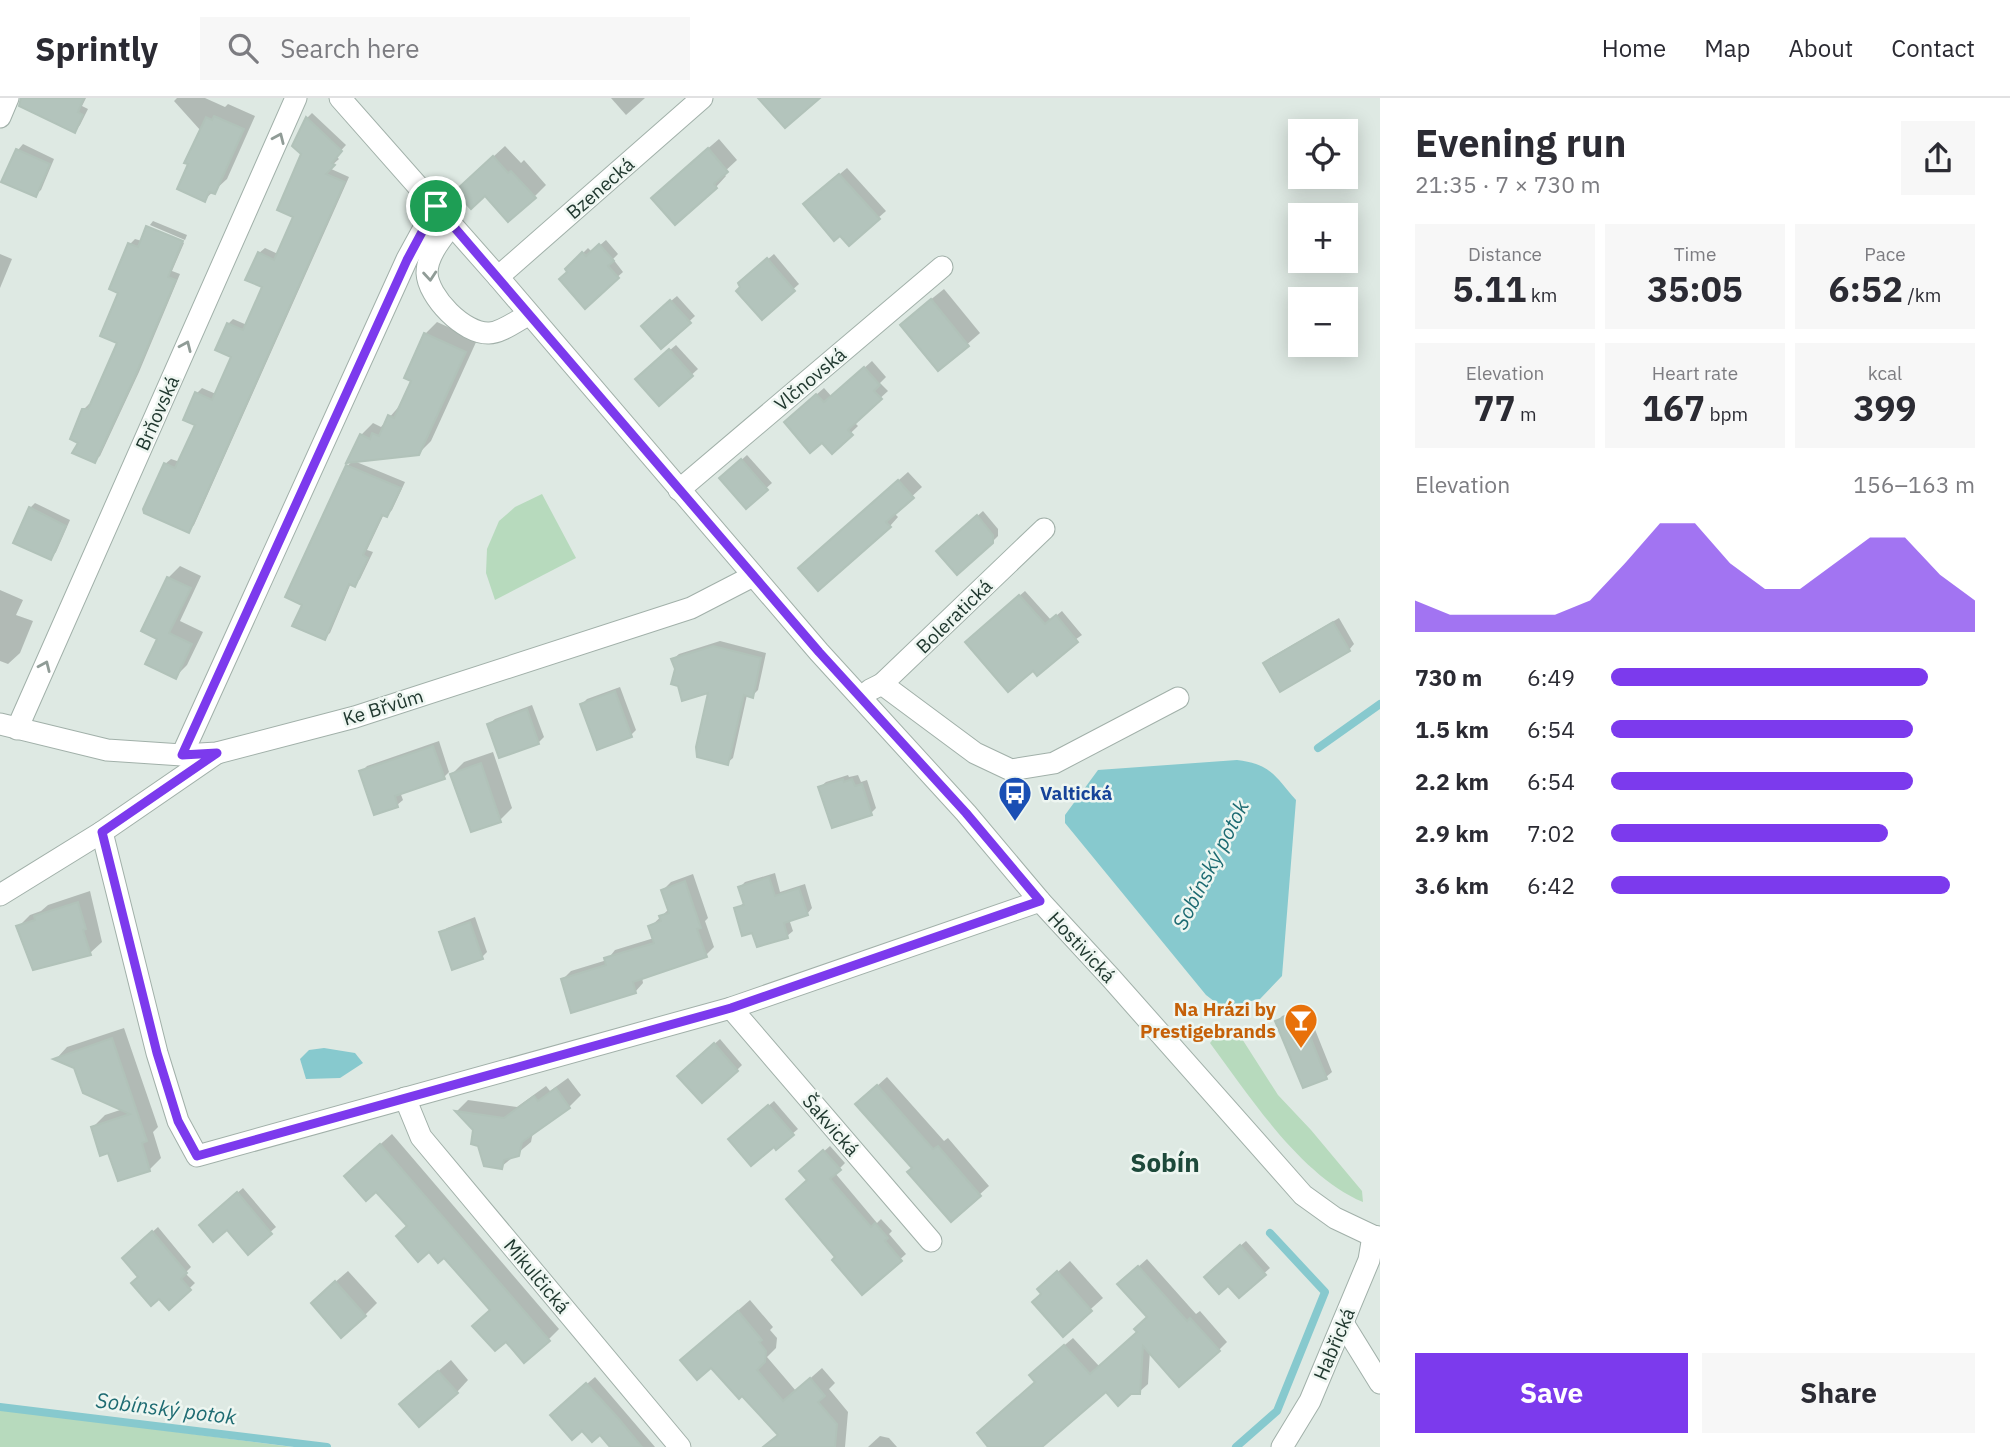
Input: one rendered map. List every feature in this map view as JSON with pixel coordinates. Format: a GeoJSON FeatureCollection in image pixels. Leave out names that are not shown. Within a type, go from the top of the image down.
{"type":"FeatureCollection","features":[{"type":"Feature","properties":{"kind":"street"},"geometry":{"type":"LineString","coordinates":[[0,117],[8,98]]}},
{"type":"Feature","properties":{"kind":"street","name":"Brňovská"},"geometry":{"type":"LineString","coordinates":[[9,726],[296,98]]}},
{"type":"Feature","properties":{"kind":"street","name":"Hostivická"},"geometry":{"type":"LineString","coordinates":[[340,98],[498,277],[753,576],[1303,1195],[1335,1218],[1377,1237]]}},
{"type":"Feature","properties":{"kind":"street","name":"Bzenecká"},"geometry":{"type":"LineString","coordinates":[[498,277],[702,98]]}},
{"type":"Feature","properties":{"kind":"street"},"geometry":{"type":"LineString","coordinates":[[182,755],[407,260],[436,206]]}},
{"type":"Feature","properties":{"kind":"street"},"geometry":{"type":"LineString","coordinates":[[452,225],[430,259],[427,272],[432,292],[460,323],[475,331],[492,334],[528,315]]}},
{"type":"Feature","properties":{"kind":"street","name":"Vlčnovská"},"geometry":{"type":"LineString","coordinates":[[678,490],[942,267]]}},
{"type":"Feature","properties":{"kind":"street","name":"Boleratická"},"geometry":{"type":"LineString","coordinates":[[858,695],[882,684],[1044,529]]}},
{"type":"Feature","properties":{"kind":"street","name":"Ke Břvům"},"geometry":{"type":"LineString","coordinates":[[9,726],[107,750],[182,755],[217,753],[355,717],[691,608],[753,576]]}},
{"type":"Feature","properties":{"kind":"street"},"geometry":{"type":"LineString","coordinates":[[882,684],[975,753],[1011,770],[1054,764],[1178,698]]}},
{"type":"Feature","properties":{"kind":"street"},"geometry":{"type":"LineString","coordinates":[[0,895],[102,832],[217,753]]}},
{"type":"Feature","properties":{"kind":"street"},"geometry":{"type":"LineString","coordinates":[[102,832],[157,1053],[178,1121],[197,1156],[731,1008],[1040,901]]}},
{"type":"Feature","properties":{"kind":"street","name":"Šakvická"},"geometry":{"type":"LineString","coordinates":[[731,1008],[931,1241]]}},
{"type":"Feature","properties":{"kind":"street","name":"Mikulčická"},"geometry":{"type":"LineString","coordinates":[[405,1098],[421,1137],[680,1447]]}},
{"type":"Feature","properties":{"kind":"street","name":"Habřická"},"geometry":{"type":"LineString","coordinates":[[1282,1447],[1310,1401],[1377,1237]]}},
{"type":"Feature","properties":{"kind":"street"},"geometry":{"type":"LineString","coordinates":[[1343,1323],[1380,1383]]}},
{"type":"Feature","properties":{"kind":"green space"},"geometry":{"type":"Polygon","coordinates":[[[542,494],[576,558],[495,600],[486,573],[487,549],[499,521],[515,507],[542,494]]]}},
{"type":"Feature","properties":{"kind":"green space"},"geometry":{"type":"Polygon","coordinates":[[[1220,1031],[1237,1031],[1278,1095],[1362,1191],[1363,1202],[1318,1174],[1278,1133],[1210,1043],[1220,1031]]]}},
{"type":"Feature","properties":{"kind":"green space"},"geometry":{"type":"Polygon","coordinates":[[[0,1409],[285,1446],[292,1447],[0,1447],[0,1409]]]}},
{"type":"Feature","properties":{"kind":"water"},"geometry":{"type":"Polygon","coordinates":[[[1237,760],[1258,765],[1271,772],[1296,800],[1282,976],[1260,999],[1229,1006],[1219,1005],[1206,995],[1065,823],[1065,815],[1098,770],[1237,760]]]}},
{"type":"Feature","properties":{"kind":"water"},"geometry":{"type":"Polygon","coordinates":[[[324,1048],[355,1053],[363,1063],[340,1078],[306,1079],[300,1059],[309,1050],[324,1048]]]}},
{"type":"Feature","properties":{"kind":"building"},"geometry":{"type":"Polygon","coordinates":[[[21,98],[84,98],[78,112],[83,115],[75,133],[19,106],[21,98]]]}},
{"type":"Feature","properties":{"kind":"building"},"geometry":{"type":"Polygon","coordinates":[[[758,98],[820,98],[785,128],[758,98]]]}},
{"type":"Feature","properties":{"kind":"building"},"geometry":{"type":"Polygon","coordinates":[[[214,116],[244,129],[215,194],[209,192],[205,202],[177,189],[188,164],[184,163],[206,117],[212,120],[214,116]]]}},
{"type":"Feature","properties":{"kind":"building"},"geometry":{"type":"Polygon","coordinates":[[[306,117],[342,151],[332,163],[335,165],[326,174],[345,182],[189,533],[144,513],[143,509],[164,463],[175,468],[195,425],[183,420],[195,392],[212,400],[231,357],[215,350],[227,323],[243,330],[262,287],[245,280],[258,252],[274,260],[293,217],[277,210],[301,154],[292,146],[306,117]]]}},
{"type":"Feature","properties":{"kind":"building"},"geometry":{"type":"Polygon","coordinates":[[[708,148],[728,172],[714,184],[717,188],[675,225],[651,198],[708,148]]]}},
{"type":"Feature","properties":{"kind":"building"},"geometry":{"type":"Polygon","coordinates":[[[16,149],[50,164],[36,197],[1,182],[16,149]]]}},
{"type":"Feature","properties":{"kind":"building"},"geometry":{"type":"Polygon","coordinates":[[[493,156],[536,198],[508,222],[485,196],[471,209],[455,191],[493,156]]]}},
{"type":"Feature","properties":{"kind":"building"},"geometry":{"type":"Polygon","coordinates":[[[839,174],[880,219],[849,246],[840,236],[834,241],[803,204],[839,174]]]}},
{"type":"Feature","properties":{"kind":"building"},"geometry":{"type":"Polygon","coordinates":[[[146,226],[183,241],[168,277],[176,280],[95,463],[72,453],[78,443],[70,439],[82,409],[88,409],[117,343],[100,336],[118,293],[109,289],[128,243],[138,247],[146,226]]]}},
{"type":"Feature","properties":{"kind":"building"},"geometry":{"type":"Polygon","coordinates":[[[599,244],[614,261],[608,266],[619,278],[585,309],[559,279],[582,252],[586,256],[599,244]]]}},
{"type":"Feature","properties":{"kind":"building"},"geometry":{"type":"Polygon","coordinates":[[[767,258],[795,291],[762,320],[736,291],[740,287],[738,283],[767,258]]]}},
{"type":"Feature","properties":{"kind":"building"},"geometry":{"type":"Polygon","coordinates":[[[931,299],[969,346],[938,371],[900,325],[931,299]]]}},
{"type":"Feature","properties":{"kind":"building"},"geometry":{"type":"Polygon","coordinates":[[[670,300],[691,323],[661,349],[641,326],[670,300]]]}},
{"type":"Feature","properties":{"kind":"building"},"geometry":{"type":"Polygon","coordinates":[[[424,333],[466,352],[419,455],[346,463],[360,434],[370,439],[372,433],[379,436],[388,415],[394,418],[411,381],[404,378],[424,333]]]}},
{"type":"Feature","properties":{"kind":"building"},"geometry":{"type":"Polygon","coordinates":[[[669,349],[693,376],[659,406],[635,379],[669,349]]]}},
{"type":"Feature","properties":{"kind":"building"},"geometry":{"type":"Polygon","coordinates":[[[864,367],[880,385],[874,391],[882,399],[848,430],[853,435],[832,454],[822,443],[810,453],[784,422],[816,394],[824,402],[864,367]]]}},
{"type":"Feature","properties":{"kind":"building"},"geometry":{"type":"Polygon","coordinates":[[[741,459],[768,490],[746,509],[719,478],[741,459]]]}},
{"type":"Feature","properties":{"kind":"building"},"geometry":{"type":"Polygon","coordinates":[[[346,465],[401,488],[387,517],[382,515],[363,555],[368,558],[355,587],[349,584],[325,640],[292,626],[302,605],[285,597],[346,465]]]}},
{"type":"Feature","properties":{"kind":"building"},"geometry":{"type":"Polygon","coordinates":[[[898,480],[914,498],[886,522],[891,527],[818,591],[798,568],[898,480]]]}},
{"type":"Feature","properties":{"kind":"building"},"geometry":{"type":"Polygon","coordinates":[[[29,507],[66,526],[51,560],[13,543],[29,507]]]}},
{"type":"Feature","properties":{"kind":"building"},"geometry":{"type":"Polygon","coordinates":[[[977,515],[993,535],[993,543],[957,575],[936,551],[977,515]]]}},
{"type":"Feature","properties":{"kind":"building"},"geometry":{"type":"Polygon","coordinates":[[[167,577],[191,588],[169,633],[192,644],[176,679],[145,664],[157,639],[141,631],[167,577]]]}},
{"type":"Feature","properties":{"kind":"building"},"geometry":{"type":"Polygon","coordinates":[[[1019,595],[1045,624],[1056,615],[1078,642],[1037,676],[1033,671],[1008,692],[965,642],[1019,595]]]}},
{"type":"Feature","properties":{"kind":"building"},"geometry":{"type":"Polygon","coordinates":[[[1333,622],[1350,651],[1280,692],[1263,663],[1333,622]]]}},
{"type":"Feature","properties":{"kind":"building"},"geometry":{"type":"Polygon","coordinates":[[[713,646],[761,658],[753,698],[744,695],[728,765],[697,757],[696,747],[708,693],[682,701],[678,686],[671,684],[675,669],[671,659],[713,646]]]}},
{"type":"Feature","properties":{"kind":"building"},"geometry":{"type":"Polygon","coordinates":[[[615,691],[632,737],[597,750],[580,704],[615,691]]]}},
{"type":"Feature","properties":{"kind":"building"},"geometry":{"type":"Polygon","coordinates":[[[527,709],[539,744],[499,758],[487,724],[527,709]]]}},
{"type":"Feature","properties":{"kind":"building"},"geometry":{"type":"Polygon","coordinates":[[[433,746],[445,779],[395,796],[398,807],[374,815],[359,771],[433,746]]]}},
{"type":"Feature","properties":{"kind":"building"},"geometry":{"type":"Polygon","coordinates":[[[481,763],[501,822],[471,832],[450,774],[481,763]]]}},
{"type":"Feature","properties":{"kind":"building"},"geometry":{"type":"Polygon","coordinates":[[[843,779],[844,782],[852,779],[855,786],[862,784],[872,815],[832,828],[818,787],[843,779]]]}},
{"type":"Feature","properties":{"kind":"building"},"geometry":{"type":"Polygon","coordinates":[[[769,877],[775,896],[799,888],[808,915],[784,923],[788,938],[757,947],[752,933],[742,936],[734,908],[744,905],[738,887],[769,877]]]}},
{"type":"Feature","properties":{"kind":"building"},"geometry":{"type":"Polygon","coordinates":[[[685,881],[701,928],[697,929],[707,957],[633,982],[636,993],[571,1013],[561,979],[606,965],[604,958],[654,943],[648,926],[661,921],[659,916],[669,913],[661,890],[685,881]]]}},
{"type":"Feature","properties":{"kind":"building"},"geometry":{"type":"Polygon","coordinates":[[[78,902],[91,955],[33,970],[16,926],[35,920],[34,916],[78,902]]]}},
{"type":"Feature","properties":{"kind":"building"},"geometry":{"type":"Polygon","coordinates":[[[470,922],[483,959],[452,970],[439,932],[470,922]]]}},
{"type":"Feature","properties":{"kind":"building","name":"Na Hrázi by Prestigebrands"},"geometry":{"type":"Polygon","coordinates":[[[1300,1011],[1327,1079],[1303,1088],[1275,1021],[1300,1011]]]}},
{"type":"Feature","properties":{"kind":"building"},"geometry":{"type":"Polygon","coordinates":[[[112,1038],[147,1141],[142,1143],[150,1171],[118,1181],[108,1153],[100,1156],[91,1127],[130,1114],[83,1093],[74,1068],[53,1059],[112,1038]]]}},
{"type":"Feature","properties":{"kind":"building"},"geometry":{"type":"Polygon","coordinates":[[[714,1043],[738,1071],[702,1103],[677,1076],[714,1043]]]}},
{"type":"Feature","properties":{"kind":"building"},"geometry":{"type":"Polygon","coordinates":[[[877,1085],[933,1149],[938,1146],[981,1196],[951,1222],[907,1172],[912,1168],[855,1104],[877,1085]]]}},
{"type":"Feature","properties":{"kind":"building"},"geometry":{"type":"Polygon","coordinates":[[[556,1088],[570,1108],[522,1142],[519,1156],[504,1160],[502,1169],[484,1166],[478,1146],[471,1144],[473,1130],[455,1111],[504,1118],[534,1096],[538,1101],[556,1088]]]}},
{"type":"Feature","properties":{"kind":"building"},"geometry":{"type":"Polygon","coordinates":[[[768,1105],[794,1135],[751,1166],[728,1139],[768,1105]]]}},
{"type":"Feature","properties":{"kind":"building"},"geometry":{"type":"Polygon","coordinates":[[[380,1144],[550,1341],[524,1363],[506,1342],[495,1351],[472,1326],[490,1310],[444,1258],[438,1263],[429,1252],[418,1262],[396,1236],[407,1226],[376,1192],[366,1201],[344,1176],[380,1144]]]}},
{"type":"Feature","properties":{"kind":"building"},"geometry":{"type":"Polygon","coordinates":[[[823,1150],[841,1170],[830,1179],[871,1227],[875,1223],[888,1238],[885,1241],[902,1261],[862,1295],[832,1260],[835,1257],[786,1199],[807,1180],[799,1171],[823,1150]]]}},
{"type":"Feature","properties":{"kind":"building"},"geometry":{"type":"Polygon","coordinates":[[[237,1192],[272,1234],[248,1255],[227,1230],[213,1242],[199,1225],[237,1192]]]}},
{"type":"Feature","properties":{"kind":"building"},"geometry":{"type":"Polygon","coordinates":[[[152,1231],[187,1273],[181,1279],[191,1290],[169,1310],[159,1299],[151,1306],[131,1283],[138,1277],[122,1258],[152,1231]]]}},
{"type":"Feature","properties":{"kind":"building"},"geometry":{"type":"Polygon","coordinates":[[[1240,1245],[1266,1275],[1239,1298],[1228,1286],[1219,1294],[1204,1277],[1240,1245]]]}},
{"type":"Feature","properties":{"kind":"building"},"geometry":{"type":"Polygon","coordinates":[[[1138,1266],[1187,1321],[1190,1318],[1220,1351],[1179,1387],[1143,1346],[1140,1394],[1131,1394],[1118,1406],[1106,1392],[1042,1447],[988,1447],[977,1433],[1035,1382],[1029,1375],[1064,1345],[1090,1374],[1137,1332],[1134,1329],[1147,1317],[1117,1284],[1138,1266]]]}},
{"type":"Feature","properties":{"kind":"building"},"geometry":{"type":"Polygon","coordinates":[[[1057,1271],[1092,1311],[1063,1337],[1032,1302],[1041,1294],[1037,1289],[1057,1271]]]}},
{"type":"Feature","properties":{"kind":"building"},"geometry":{"type":"Polygon","coordinates":[[[335,1281],[366,1316],[341,1338],[311,1303],[335,1281]]]}},
{"type":"Feature","properties":{"kind":"building"},"geometry":{"type":"Polygon","coordinates":[[[738,1311],[762,1340],[759,1342],[766,1351],[765,1362],[757,1370],[783,1401],[810,1378],[825,1396],[818,1402],[837,1424],[835,1447],[763,1447],[778,1435],[742,1396],[739,1399],[711,1368],[697,1380],[680,1360],[738,1311]]]}},
{"type":"Feature","properties":{"kind":"building"},"geometry":{"type":"Polygon","coordinates":[[[438,1371],[458,1393],[419,1427],[399,1404],[438,1371]]]}},
{"type":"Feature","properties":{"kind":"building"},"geometry":{"type":"Polygon","coordinates":[[[586,1383],[642,1447],[610,1447],[600,1435],[592,1442],[582,1431],[572,1440],[550,1415],[586,1383]]]}},
{"type":"Feature","properties":{"kind":"waterway","name":"Sobínský potok"},"geometry":{"type":"LineString","coordinates":[[1318,748],[1380,704]]}},
{"type":"Feature","properties":{"kind":"waterway","name":"Sobínský potok"},"geometry":{"type":"LineString","coordinates":[[1236,1447],[1277,1411],[1325,1292],[1270,1233]]}},
{"type":"Feature","properties":{"kind":"waterway","name":"Sobínský potok"},"geometry":{"type":"LineString","coordinates":[[0,1407],[327,1447]]}},
{"type":"Feature","properties":{"kind":"place","name":"Valtická"},"geometry":{"type":"Point","coordinates":[1015,823]}},
{"type":"Feature","properties":{"kind":"place","name":"Na Hrázi by Prestigebrands"},"geometry":{"type":"Point","coordinates":[1301,1050]}},
{"type":"Feature","properties":{"kind":"district","name":"Sobín"},"geometry":{"type":"Point","coordinates":[1165,1163]}},
{"type":"Feature","properties":{"kind":"route"},"geometry":{"type":"LineString","coordinates":[[436,206],[678,490],[819,652],[966,813],[1040,901],[731,1008],[197,1156],[178,1121],[157,1053],[102,832],[217,753],[182,755],[407,260],[436,206]]}}]}
